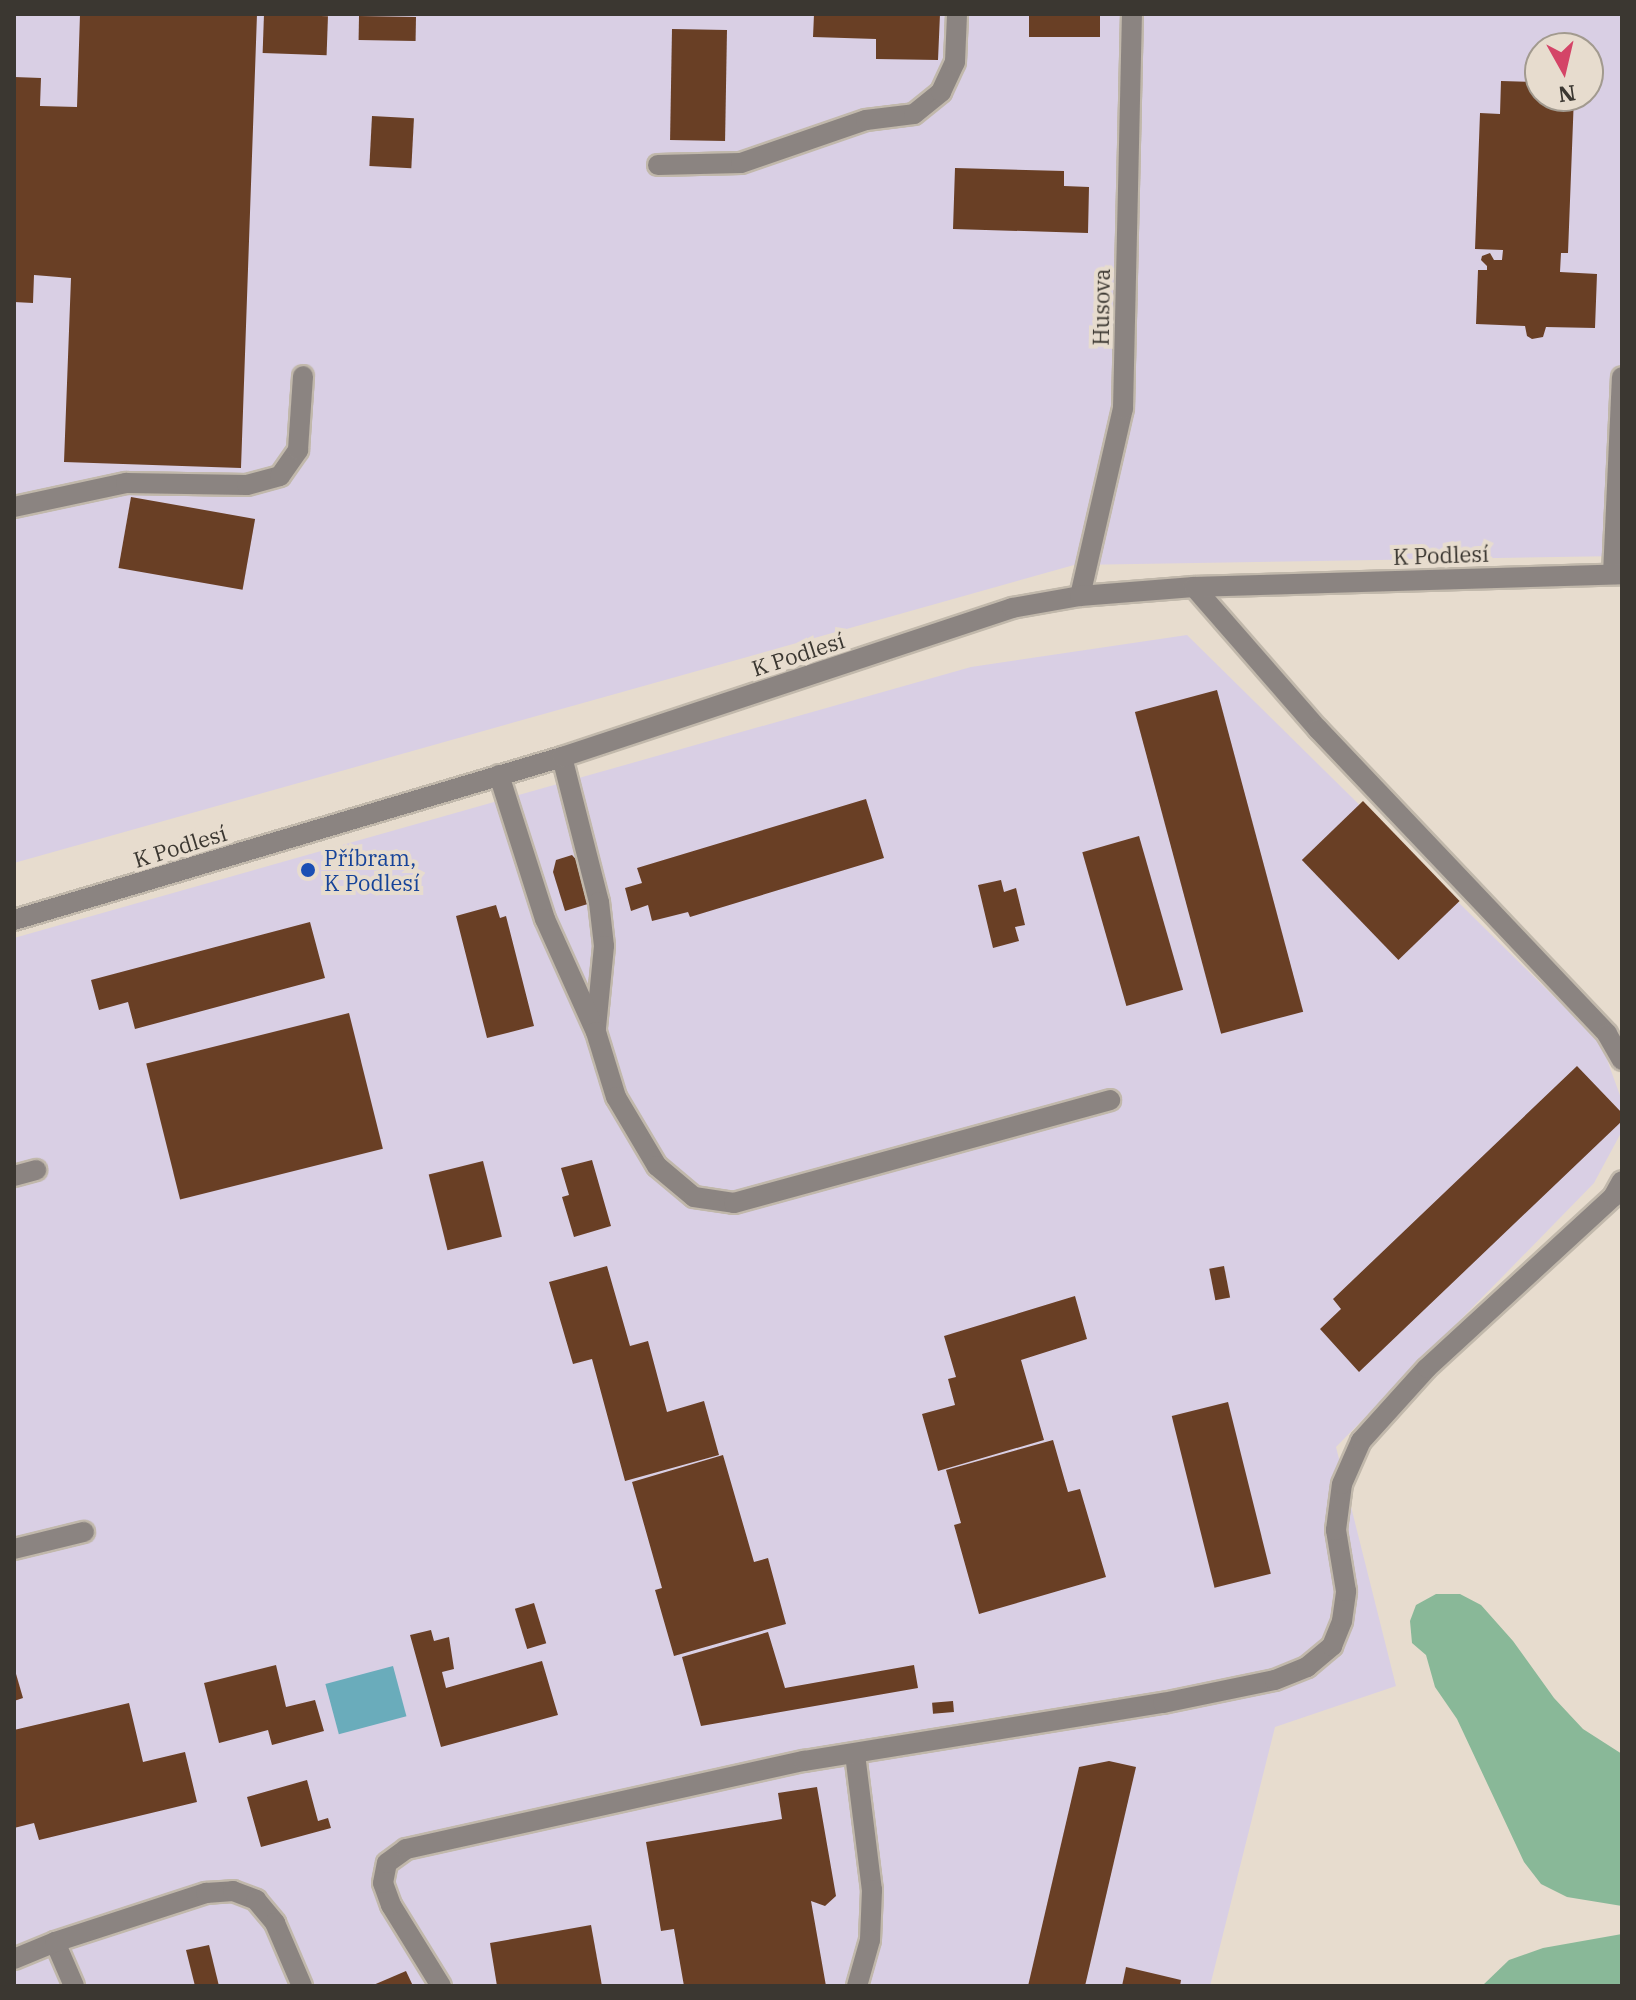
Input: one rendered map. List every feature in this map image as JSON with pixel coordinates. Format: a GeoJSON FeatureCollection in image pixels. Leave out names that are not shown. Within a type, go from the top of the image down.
{"type":"FeatureCollection","features":[{"type":"Feature","properties":{"kind":"street"},"geometry":{"type":"LineString","coordinates":[[658,165],[741,163],[866,120],[914,114],[941,92],[955,62],[957,14]]}},
{"type":"Feature","properties":{"kind":"street","name":"Husova"},"geometry":{"type":"LineString","coordinates":[[1080,596],[1123,409],[1132,14]]}},
{"type":"Feature","properties":{"kind":"street"},"geometry":{"type":"LineString","coordinates":[[14,507],[126,483],[247,485],[280,476],[298,450],[303,376]]}},
{"type":"Feature","properties":{"kind":"street"},"geometry":{"type":"LineString","coordinates":[[1617,574],[1622,377]]}},
{"type":"Feature","properties":{"kind":"street","name":"K Podlesí"},"geometry":{"type":"LineString","coordinates":[[14,920],[562,757],[1012,608],[1080,596],[1194,587],[1617,574]]}},
{"type":"Feature","properties":{"kind":"street"},"geometry":{"type":"LineString","coordinates":[[1194,587],[1318,729],[1607,1034],[1622,1060]]}},
{"type":"Feature","properties":{"kind":"street"},"geometry":{"type":"LineString","coordinates":[[562,757],[599,902],[604,946],[596,1032]]}},
{"type":"Feature","properties":{"kind":"street"},"geometry":{"type":"LineString","coordinates":[[499,775],[545,919],[596,1032],[616,1097],[657,1166],[694,1197],[734,1203],[1110,1100]]}},
{"type":"Feature","properties":{"kind":"street"},"geometry":{"type":"LineString","coordinates":[[14,1176],[36,1170]]}},
{"type":"Feature","properties":{"kind":"street"},"geometry":{"type":"LineString","coordinates":[[441,1986],[391,1905],[383,1883],[387,1863],[406,1849],[804,1761],[1163,1703],[1275,1680],[1307,1667],[1332,1646],[1342,1621],[1346,1591],[1336,1530],[1342,1484],[1361,1441],[1427,1368],[1613,1197],[1622,1181]]}},
{"type":"Feature","properties":{"kind":"street"},"geometry":{"type":"LineString","coordinates":[[14,1549],[84,1532]]}},
{"type":"Feature","properties":{"kind":"street"},"geometry":{"type":"LineString","coordinates":[[855,1754],[872,1890],[870,1940],[857,1986]]}},
{"type":"Feature","properties":{"kind":"street"},"geometry":{"type":"LineString","coordinates":[[14,1959],[55,1942],[206,1893],[233,1891],[256,1900],[275,1923],[302,1986]]}},
{"type":"Feature","properties":{"kind":"street"},"geometry":{"type":"LineString","coordinates":[[55,1942],[74,1986]]}},
{"type":"Feature","properties":{"kind":"shaded area"},"geometry":{"type":"Polygon","coordinates":[[[14,14],[1622,14],[1622,556],[1074,565],[14,863],[14,14]]]}},
{"type":"Feature","properties":{"kind":"shaded area"},"geometry":{"type":"Polygon","coordinates":[[[1187,635],[1601,1043],[1622,1101],[1622,1131],[1594,1183],[1336,1447],[1396,1686],[1275,1727],[1210,1986],[14,1986],[14,938],[971,667],[1187,635]]]}},
{"type":"Feature","properties":{"kind":"green space"},"geometry":{"type":"Polygon","coordinates":[[[1436,1594],[1460,1594],[1481,1605],[1513,1641],[1554,1698],[1583,1729],[1622,1754],[1622,1906],[1567,1897],[1541,1884],[1524,1862],[1457,1719],[1435,1687],[1426,1655],[1412,1643],[1410,1621],[1416,1605],[1436,1594]]]}},
{"type":"Feature","properties":{"kind":"green space"},"geometry":{"type":"Polygon","coordinates":[[[1622,1934],[1622,1986],[1482,1986],[1509,1960],[1543,1948],[1622,1934]]]}},
{"type":"Feature","properties":{"kind":"water"},"geometry":{"type":"Polygon","coordinates":[[[393,1666],[406,1716],[339,1734],[325,1684],[393,1666]]]}},
{"type":"Feature","properties":{"kind":"building"},"geometry":{"type":"Polygon","coordinates":[[[80,14],[257,14],[241,468],[64,462],[71,278],[34,275],[33,303],[14,302],[14,77],[41,78],[40,106],[77,107],[80,14]]]}},
{"type":"Feature","properties":{"kind":"building"},"geometry":{"type":"Polygon","coordinates":[[[264,14],[328,16],[327,55],[263,53],[264,14]]]}},
{"type":"Feature","properties":{"kind":"building"},"geometry":{"type":"Polygon","coordinates":[[[814,14],[940,14],[938,60],[876,59],[876,39],[813,37],[814,14]]]}},
{"type":"Feature","properties":{"kind":"building"},"geometry":{"type":"Polygon","coordinates":[[[1029,14],[1100,14],[1100,37],[1029,37],[1029,14]]]}},
{"type":"Feature","properties":{"kind":"building"},"geometry":{"type":"Polygon","coordinates":[[[359,16],[416,17],[416,41],[359,40],[359,16]]]}},
{"type":"Feature","properties":{"kind":"building"},"geometry":{"type":"Polygon","coordinates":[[[672,29],[727,30],[725,141],[670,140],[672,29]]]}},
{"type":"Feature","properties":{"kind":"building"},"geometry":{"type":"Polygon","coordinates":[[[1501,81],[1524,82],[1524,112],[1573,112],[1568,253],[1561,253],[1560,272],[1597,274],[1595,328],[1546,327],[1543,337],[1532,339],[1527,336],[1525,326],[1476,324],[1478,270],[1487,270],[1482,256],[1490,253],[1494,260],[1502,260],[1503,250],[1475,249],[1480,113],[1500,114],[1501,81]]]}},
{"type":"Feature","properties":{"kind":"building"},"geometry":{"type":"Polygon","coordinates":[[[372,116],[414,118],[411,168],[369,166],[372,116]]]}},
{"type":"Feature","properties":{"kind":"building"},"geometry":{"type":"Polygon","coordinates":[[[955,168],[1064,171],[1064,186],[1089,187],[1088,233],[953,229],[955,168]]]}},
{"type":"Feature","properties":{"kind":"building"},"geometry":{"type":"Polygon","coordinates":[[[131,497],[255,519],[243,590],[118,568],[131,497]]]}},
{"type":"Feature","properties":{"kind":"building"},"geometry":{"type":"Polygon","coordinates":[[[1217,690],[1303,1012],[1221,1034],[1135,712],[1217,690]]]}},
{"type":"Feature","properties":{"kind":"building"},"geometry":{"type":"Polygon","coordinates":[[[866,799],[884,858],[690,917],[688,912],[652,921],[648,905],[631,911],[625,888],[642,883],[637,868],[866,799]]]}},
{"type":"Feature","properties":{"kind":"building"},"geometry":{"type":"Polygon","coordinates":[[[1363,801],[1460,901],[1398,960],[1302,860],[1363,801]]]}},
{"type":"Feature","properties":{"kind":"building"},"geometry":{"type":"Polygon","coordinates":[[[1139,836],[1183,990],[1126,1006],[1082,852],[1139,836]]]}},
{"type":"Feature","properties":{"kind":"building"},"geometry":{"type":"Polygon","coordinates":[[[572,855],[580,864],[591,903],[565,911],[553,872],[556,860],[572,855]]]}},
{"type":"Feature","properties":{"kind":"building"},"geometry":{"type":"Polygon","coordinates":[[[1001,880],[1004,892],[1016,888],[1025,925],[1015,927],[1019,941],[993,948],[978,885],[1001,880]]]}},
{"type":"Feature","properties":{"kind":"building"},"geometry":{"type":"Polygon","coordinates":[[[496,905],[500,918],[506,916],[534,1026],[487,1038],[456,916],[496,905]]]}},
{"type":"Feature","properties":{"kind":"building"},"geometry":{"type":"Polygon","coordinates":[[[310,922],[325,978],[135,1029],[128,1002],[99,1010],[91,980],[310,922]]]}},
{"type":"Feature","properties":{"kind":"building"},"geometry":{"type":"Polygon","coordinates":[[[349,1013],[383,1149],[180,1199],[146,1064],[349,1013]]]}},
{"type":"Feature","properties":{"kind":"building"},"geometry":{"type":"Polygon","coordinates":[[[1577,1066],[1622,1113],[1622,1121],[1359,1372],[1320,1329],[1341,1309],[1333,1299],[1577,1066]]]}},
{"type":"Feature","properties":{"kind":"building"},"geometry":{"type":"Polygon","coordinates":[[[592,1160],[611,1226],[574,1237],[562,1197],[569,1195],[561,1168],[592,1160]]]}},
{"type":"Feature","properties":{"kind":"building"},"geometry":{"type":"Polygon","coordinates":[[[483,1161],[502,1237],[448,1250],[429,1175],[483,1161]]]}},
{"type":"Feature","properties":{"kind":"building"},"geometry":{"type":"Polygon","coordinates":[[[607,1266],[630,1346],[648,1341],[667,1412],[704,1401],[719,1455],[625,1481],[592,1359],[573,1364],[549,1282],[607,1266]]]}},
{"type":"Feature","properties":{"kind":"building"},"geometry":{"type":"Polygon","coordinates":[[[1224,1266],[1230,1297],[1215,1300],[1209,1269],[1224,1266]]]}},
{"type":"Feature","properties":{"kind":"building"},"geometry":{"type":"Polygon","coordinates":[[[1075,1296],[1087,1339],[1021,1360],[1044,1440],[938,1471],[922,1414],[955,1405],[948,1379],[956,1377],[944,1336],[1075,1296]]]}},
{"type":"Feature","properties":{"kind":"building"},"geometry":{"type":"Polygon","coordinates":[[[1228,1402],[1271,1574],[1215,1588],[1172,1416],[1228,1402]]]}},
{"type":"Feature","properties":{"kind":"building"},"geometry":{"type":"Polygon","coordinates":[[[1053,1440],[1068,1492],[1080,1489],[1106,1577],[979,1614],[954,1525],[961,1523],[946,1470],[1053,1440]]]}},
{"type":"Feature","properties":{"kind":"building"},"geometry":{"type":"Polygon","coordinates":[[[723,1455],[754,1562],[768,1558],[786,1624],[674,1656],[655,1590],[662,1588],[632,1482],[723,1455]]]}},
{"type":"Feature","properties":{"kind":"building"},"geometry":{"type":"Polygon","coordinates":[[[534,1603],[546,1643],[527,1649],[515,1609],[534,1603]]]}},
{"type":"Feature","properties":{"kind":"building"},"geometry":{"type":"Polygon","coordinates":[[[431,1630],[434,1641],[449,1637],[454,1669],[442,1672],[446,1688],[542,1661],[558,1715],[441,1747],[410,1635],[431,1630]]]}},
{"type":"Feature","properties":{"kind":"building"},"geometry":{"type":"Polygon","coordinates":[[[768,1632],[785,1688],[914,1665],[918,1688],[701,1726],[682,1657],[768,1632]]]}},
{"type":"Feature","properties":{"kind":"building"},"geometry":{"type":"Polygon","coordinates":[[[276,1665],[286,1707],[315,1700],[324,1731],[272,1745],[268,1730],[219,1743],[204,1683],[276,1665]]]}},
{"type":"Feature","properties":{"kind":"building"},"geometry":{"type":"Polygon","coordinates":[[[14,1667],[23,1698],[14,1701],[14,1667]]]}},
{"type":"Feature","properties":{"kind":"building"},"geometry":{"type":"Polygon","coordinates":[[[953,1701],[954,1712],[933,1714],[932,1703],[953,1701]]]}},
{"type":"Feature","properties":{"kind":"building"},"geometry":{"type":"Polygon","coordinates":[[[129,1703],[143,1762],[185,1752],[197,1802],[39,1840],[34,1823],[14,1828],[14,1730],[129,1703]]]}},
{"type":"Feature","properties":{"kind":"building"},"geometry":{"type":"Polygon","coordinates":[[[1109,1761],[1136,1767],[1085,1986],[1028,1986],[1079,1767],[1109,1761]]]}},
{"type":"Feature","properties":{"kind":"building"},"geometry":{"type":"Polygon","coordinates":[[[307,1780],[318,1821],[328,1818],[331,1828],[261,1847],[247,1797],[307,1780]]]}},
{"type":"Feature","properties":{"kind":"building"},"geometry":{"type":"Polygon","coordinates":[[[817,1787],[836,1896],[825,1906],[811,1901],[826,1986],[684,1986],[674,1929],[661,1931],[646,1842],[782,1819],[778,1793],[817,1787]]]}},
{"type":"Feature","properties":{"kind":"building"},"geometry":{"type":"Polygon","coordinates":[[[591,1925],[602,1986],[497,1986],[490,1943],[591,1925]]]}},
{"type":"Feature","properties":{"kind":"building"},"geometry":{"type":"Polygon","coordinates":[[[209,1945],[219,1986],[195,1986],[186,1950],[209,1945]]]}},
{"type":"Feature","properties":{"kind":"building"},"geometry":{"type":"Polygon","coordinates":[[[1126,1967],[1181,1980],[1180,1986],[1122,1986],[1126,1967]]]}},
{"type":"Feature","properties":{"kind":"building"},"geometry":{"type":"Polygon","coordinates":[[[406,1971],[413,1986],[371,1986],[406,1971]]]}},
{"type":"Feature","properties":{"kind":"place","name":"Příbram, K Podlesí"},"geometry":{"type":"Point","coordinates":[308,870]}}]}
